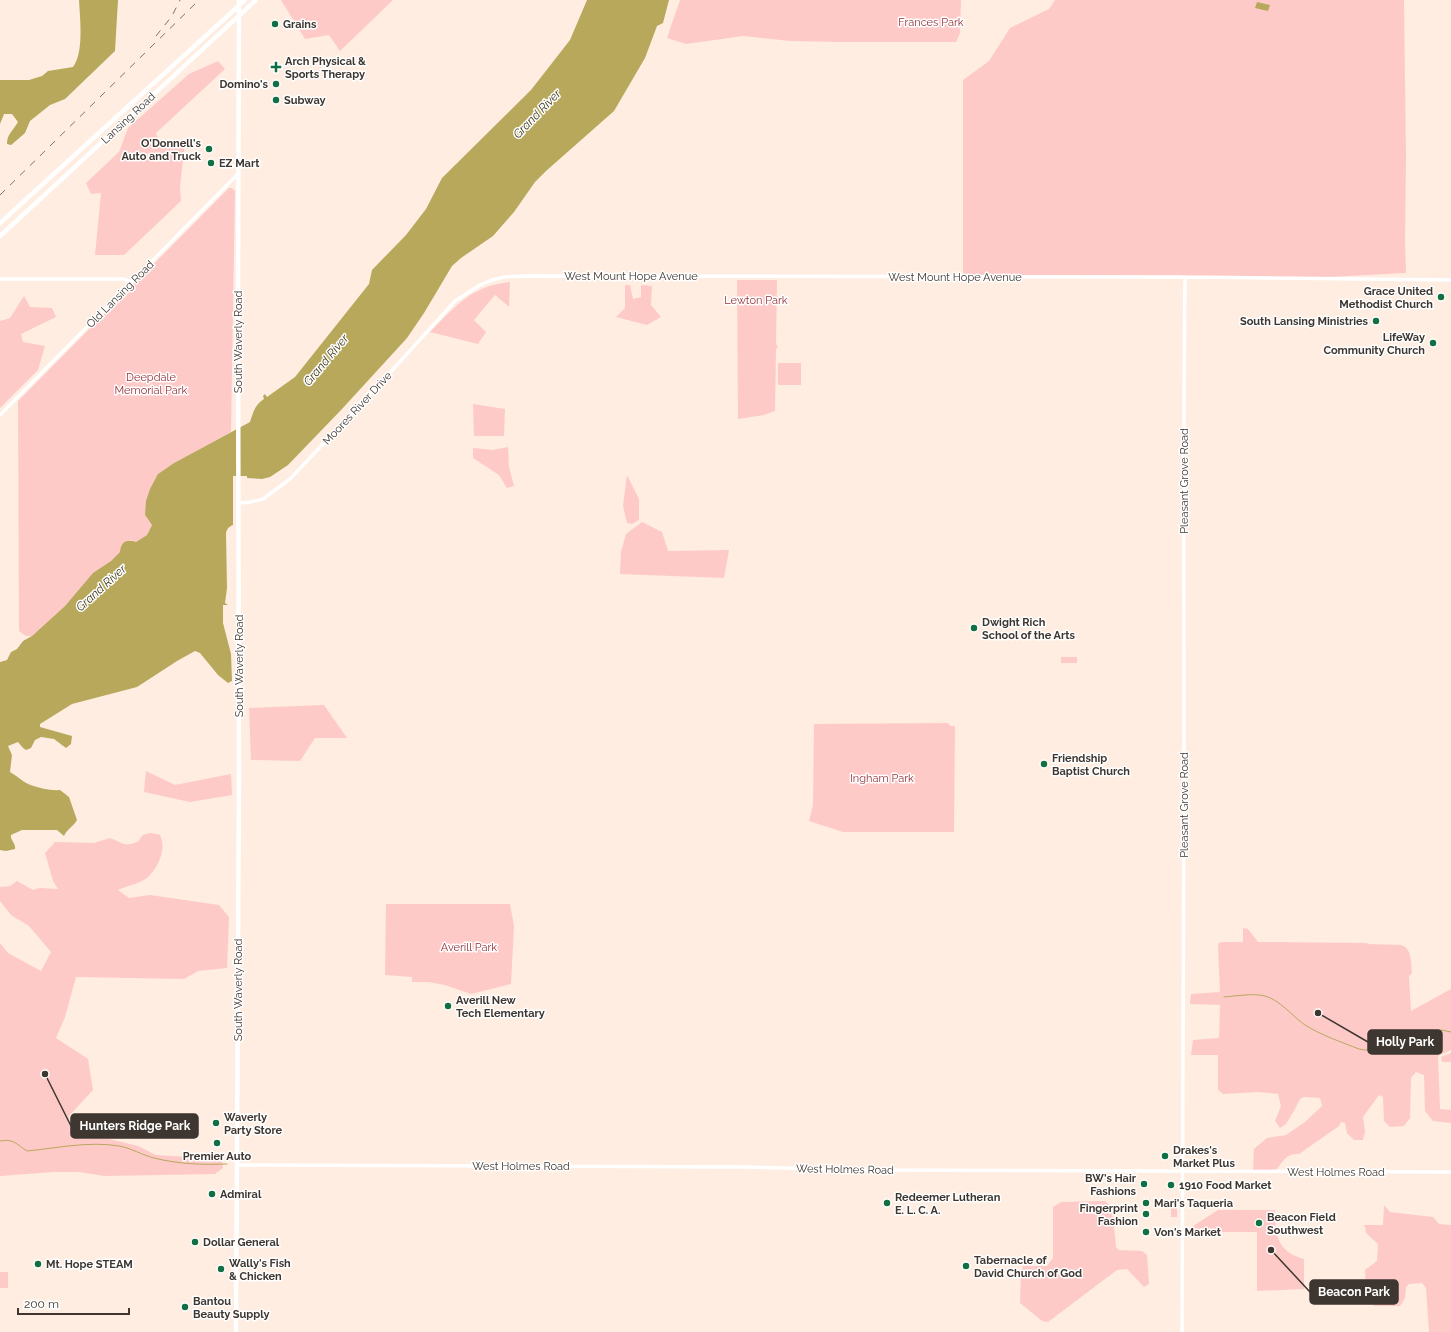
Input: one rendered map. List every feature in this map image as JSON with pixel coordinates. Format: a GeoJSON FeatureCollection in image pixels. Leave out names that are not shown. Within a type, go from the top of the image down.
{"type":"FeatureCollection","features":[{"type":"Feature","properties":{"kind":"main road","name":"Lansing Road"},"geometry":{"type":"LineString","coordinates":[[0,223],[239,2],[244,0]]}},
{"type":"Feature","properties":{"kind":"main road","name":"Lansing Road"},"geometry":{"type":"LineString","coordinates":[[0,236],[256,0]]}},
{"type":"Feature","properties":{"kind":"main road","name":"South Waverly Road"},"geometry":{"type":"LineString","coordinates":[[236,1332],[238,1165],[239,2]]}},
{"type":"Feature","properties":{"kind":"street","name":"Old Lansing Road"},"geometry":{"type":"LineString","coordinates":[[0,415],[240,173]]}},
{"type":"Feature","properties":{"kind":"street","name":"West Mount Hope Avenue"},"geometry":{"type":"LineString","coordinates":[[464,294],[492,280],[504,277],[525,276],[1451,280]]}},
{"type":"Feature","properties":{"kind":"street","name":"Pleasant Grove Road"},"geometry":{"type":"LineString","coordinates":[[1182,1332],[1184,1171],[1183,678],[1185,278]]}},
{"type":"Feature","properties":{"kind":"street"},"geometry":{"type":"LineString","coordinates":[[0,279],[123,280],[132,282]]}},
{"type":"Feature","properties":{"kind":"street","name":"Moores River Drive"},"geometry":{"type":"LineString","coordinates":[[239,503],[263,499],[290,479],[455,301],[464,294]]}},
{"type":"Feature","properties":{"kind":"street","name":"West Holmes Road"},"geometry":{"type":"LineString","coordinates":[[238,1165],[1451,1172]]}},
{"type":"Feature","properties":{"kind":"green space"},"geometry":{"type":"Polygon","coordinates":[[[281,0],[393,0],[340,51],[329,35],[305,39],[281,0]]]}},
{"type":"Feature","properties":{"kind":"green space","name":"Frances Park"},"geometry":{"type":"Polygon","coordinates":[[[680,0],[961,0],[960,33],[956,42],[790,41],[743,36],[686,44],[667,38],[680,0]]]}},
{"type":"Feature","properties":{"kind":"green space"},"geometry":{"type":"Polygon","coordinates":[[[1055,0],[1404,0],[1406,273],[1309,278],[963,277],[963,80],[989,61],[1010,28],[1049,9],[1055,0]]]}},
{"type":"Feature","properties":{"kind":"green space"},"geometry":{"type":"Polygon","coordinates":[[[218,61],[225,69],[156,133],[161,147],[185,142],[180,187],[181,201],[124,255],[95,255],[101,193],[91,194],[86,183],[119,152],[128,128],[189,74],[218,61]]]}},
{"type":"Feature","properties":{"kind":"green space","name":"Deepdale Memorial Park"},"geometry":{"type":"Polygon","coordinates":[[[229,188],[232,188],[235,191],[231,432],[174,463],[158,474],[145,515],[152,525],[147,535],[136,542],[130,540],[121,546],[121,552],[94,573],[65,606],[32,636],[26,636],[19,631],[18,401],[229,188]]]}},
{"type":"Feature","properties":{"kind":"green space","name":"Lewton Park"},"geometry":{"type":"Polygon","coordinates":[[[737,280],[777,280],[776,344],[778,347],[776,349],[775,411],[764,415],[738,419],[737,280]]]}},
{"type":"Feature","properties":{"kind":"green space"},"geometry":{"type":"Polygon","coordinates":[[[510,282],[509,307],[495,295],[474,320],[486,332],[478,344],[430,332],[456,306],[474,293],[496,284],[510,282]]]}},
{"type":"Feature","properties":{"kind":"green space"},"geometry":{"type":"Polygon","coordinates":[[[625,285],[630,285],[633,299],[641,297],[641,285],[652,286],[651,305],[661,317],[647,325],[616,317],[625,308],[625,285]]]}},
{"type":"Feature","properties":{"kind":"green space"},"geometry":{"type":"Polygon","coordinates":[[[24,296],[30,307],[52,308],[56,317],[21,334],[23,342],[45,346],[38,370],[0,408],[0,321],[10,318],[24,296]]]}},
{"type":"Feature","properties":{"kind":"green space"},"geometry":{"type":"Polygon","coordinates":[[[778,363],[801,363],[801,385],[778,385],[778,363]]]}},
{"type":"Feature","properties":{"kind":"green space"},"geometry":{"type":"Polygon","coordinates":[[[473,404],[505,409],[504,436],[474,436],[473,404]]]}},
{"type":"Feature","properties":{"kind":"green space"},"geometry":{"type":"Polygon","coordinates":[[[508,447],[509,467],[514,486],[507,488],[499,475],[473,458],[473,448],[492,450],[508,447]]]}},
{"type":"Feature","properties":{"kind":"green space"},"geometry":{"type":"Polygon","coordinates":[[[627,475],[639,499],[639,520],[632,524],[627,523],[623,506],[627,475]]]}},
{"type":"Feature","properties":{"kind":"green space"},"geometry":{"type":"Polygon","coordinates":[[[642,522],[662,532],[668,551],[729,550],[724,578],[620,574],[621,552],[626,534],[642,522]]]}},
{"type":"Feature","properties":{"kind":"green space"},"geometry":{"type":"Polygon","coordinates":[[[1061,657],[1077,657],[1077,663],[1061,663],[1061,657]]]}},
{"type":"Feature","properties":{"kind":"green space"},"geometry":{"type":"Polygon","coordinates":[[[324,705],[347,738],[315,738],[300,761],[251,760],[249,708],[324,705]]]}},
{"type":"Feature","properties":{"kind":"green space","name":"Ingham Park"},"geometry":{"type":"Polygon","coordinates":[[[948,723],[950,726],[955,726],[954,832],[843,832],[809,821],[813,805],[814,724],[948,723]]]}},
{"type":"Feature","properties":{"kind":"green space"},"geometry":{"type":"Polygon","coordinates":[[[146,771],[175,785],[231,774],[232,795],[190,802],[144,792],[146,771]]]}},
{"type":"Feature","properties":{"kind":"green space"},"geometry":{"type":"Polygon","coordinates":[[[151,833],[160,835],[162,840],[162,852],[158,864],[147,878],[118,890],[129,898],[150,895],[219,905],[229,917],[227,968],[198,971],[184,979],[76,977],[65,1017],[56,1038],[88,1059],[93,1090],[69,1116],[70,1121],[79,1139],[109,1139],[138,1146],[156,1155],[222,1159],[223,1168],[215,1174],[104,1176],[79,1172],[53,1172],[0,1176],[0,943],[8,953],[41,971],[51,952],[29,926],[11,915],[0,901],[0,887],[10,886],[17,881],[33,890],[39,888],[58,889],[53,881],[45,853],[55,842],[94,843],[110,838],[124,844],[130,844],[139,841],[144,835],[151,833]]]}},
{"type":"Feature","properties":{"kind":"green space","name":"Averill Park"},"geometry":{"type":"Polygon","coordinates":[[[386,904],[510,904],[514,926],[511,984],[471,994],[445,985],[428,982],[412,982],[412,977],[385,975],[386,904]]]}},
{"type":"Feature","properties":{"kind":"green space"},"geometry":{"type":"Polygon","coordinates":[[[1243,928],[1248,929],[1258,942],[1367,943],[1401,945],[1407,949],[1411,961],[1412,973],[1409,976],[1411,1011],[1451,989],[1451,1050],[1438,1056],[1440,1109],[1451,1110],[1451,1123],[1433,1121],[1425,1111],[1424,1075],[1416,1072],[1411,1078],[1410,1118],[1404,1126],[1390,1127],[1384,1121],[1383,1097],[1379,1095],[1363,1117],[1365,1132],[1363,1140],[1354,1140],[1347,1133],[1345,1123],[1341,1122],[1339,1126],[1299,1154],[1288,1156],[1276,1170],[1253,1170],[1254,1149],[1267,1138],[1286,1135],[1305,1122],[1322,1106],[1320,1098],[1304,1097],[1300,1099],[1286,1124],[1280,1128],[1275,1121],[1281,1106],[1278,1094],[1259,1092],[1223,1094],[1218,1090],[1218,1055],[1191,1055],[1193,1040],[1219,1038],[1220,1005],[1190,1004],[1191,994],[1220,992],[1219,943],[1243,942],[1243,928]]]}},
{"type":"Feature","properties":{"kind":"green space"},"geometry":{"type":"Polygon","coordinates":[[[1451,1053],[1451,1062],[1442,1062],[1441,1057],[1451,1053]]]}},
{"type":"Feature","properties":{"kind":"green space"},"geometry":{"type":"Polygon","coordinates":[[[1105,1201],[1112,1207],[1116,1247],[1119,1250],[1142,1251],[1147,1255],[1149,1284],[1144,1287],[1127,1269],[1117,1270],[1048,1322],[1042,1321],[1020,1303],[1021,1272],[1023,1266],[1047,1266],[1053,1258],[1053,1207],[1061,1202],[1105,1201]]]}},
{"type":"Feature","properties":{"kind":"green space"},"geometry":{"type":"Polygon","coordinates":[[[1384,1205],[1390,1212],[1433,1217],[1439,1224],[1451,1225],[1451,1332],[1429,1332],[1426,1288],[1422,1283],[1409,1284],[1406,1287],[1405,1298],[1400,1306],[1374,1306],[1366,1294],[1365,1270],[1377,1261],[1378,1244],[1366,1233],[1363,1225],[1383,1225],[1384,1205]]]}},
{"type":"Feature","properties":{"kind":"green space"},"geometry":{"type":"Polygon","coordinates":[[[1171,1207],[1177,1207],[1177,1217],[1171,1217],[1171,1207]]]}},
{"type":"Feature","properties":{"kind":"green space"},"geometry":{"type":"Polygon","coordinates":[[[1218,1210],[1275,1210],[1279,1241],[1288,1252],[1304,1259],[1304,1289],[1257,1291],[1257,1232],[1187,1232],[1187,1230],[1218,1210]]]}},
{"type":"Feature","properties":{"kind":"green space"},"geometry":{"type":"Polygon","coordinates":[[[0,1272],[8,1272],[8,1288],[0,1288],[0,1272]]]}},
{"type":"Feature","properties":{"kind":"water"},"geometry":{"type":"Polygon","coordinates":[[[79,0],[118,0],[115,51],[65,99],[50,105],[30,121],[25,133],[11,145],[7,144],[9,135],[18,122],[12,114],[4,114],[0,124],[0,80],[29,80],[42,76],[48,71],[73,67],[79,53],[80,44],[79,0]]]}},
{"type":"Feature","properties":{"kind":"water","name":"Grand River"},"geometry":{"type":"Polygon","coordinates":[[[587,0],[669,0],[663,23],[657,26],[645,58],[614,111],[535,182],[514,212],[493,236],[452,266],[407,338],[288,465],[270,477],[262,479],[247,478],[247,476],[233,476],[233,525],[226,532],[227,588],[225,603],[228,605],[223,605],[223,623],[231,654],[232,681],[228,683],[218,675],[200,653],[195,651],[137,687],[72,704],[40,724],[40,727],[72,736],[71,744],[66,748],[54,739],[41,737],[35,740],[31,748],[26,750],[18,742],[8,746],[12,755],[10,772],[23,781],[36,787],[60,790],[69,797],[77,820],[64,836],[57,830],[22,830],[11,835],[15,849],[6,851],[0,850],[0,662],[7,660],[11,652],[17,649],[23,641],[32,636],[65,606],[93,573],[111,561],[120,552],[123,543],[127,541],[136,542],[147,535],[152,525],[145,515],[146,501],[150,489],[158,474],[174,463],[250,422],[255,409],[264,399],[263,396],[265,394],[267,397],[295,377],[369,284],[372,270],[406,235],[426,209],[442,178],[531,90],[570,40],[587,0]]]}},
{"type":"Feature","properties":{"kind":"water"},"geometry":{"type":"Polygon","coordinates":[[[1257,2],[1270,5],[1268,11],[1255,8],[1257,2]]]}},
{"type":"Feature","properties":{"kind":"waterway"},"geometry":{"type":"LineString","coordinates":[[1224,997],[1245,995],[1265,996],[1276,1001],[1311,1029],[1338,1041],[1365,1050],[1409,1051],[1441,1030],[1451,1032]]}},
{"type":"Feature","properties":{"kind":"waterway"},"geometry":{"type":"LineString","coordinates":[[0,1141],[12,1141],[27,1151],[96,1144],[119,1146],[150,1157],[172,1162],[227,1164]]}},
{"type":"Feature","properties":{"kind":"railway"},"geometry":{"type":"LineString","coordinates":[[156,36],[172,16],[180,0]]}},
{"type":"Feature","properties":{"kind":"railway"},"geometry":{"type":"LineString","coordinates":[[0,195],[199,0]]}},
{"type":"Feature","properties":{"kind":"place","name":"Grains"},"geometry":{"type":"Point","coordinates":[275,24]}},
{"type":"Feature","properties":{"kind":"place","name":"Arch Physical & Sports Therapy"},"geometry":{"type":"Point","coordinates":[276,67]}},
{"type":"Feature","properties":{"kind":"place","name":"Domino's"},"geometry":{"type":"Point","coordinates":[276,84]}},
{"type":"Feature","properties":{"kind":"place","name":"Subway"},"geometry":{"type":"Point","coordinates":[276,100]}},
{"type":"Feature","properties":{"kind":"place","name":"O'Donnell's Auto and Truck"},"geometry":{"type":"Point","coordinates":[209,149]}},
{"type":"Feature","properties":{"kind":"place","name":"EZ Mart"},"geometry":{"type":"Point","coordinates":[211,163]}},
{"type":"Feature","properties":{"kind":"place","name":"Grace United Methodist Church"},"geometry":{"type":"Point","coordinates":[1441,297]}},
{"type":"Feature","properties":{"kind":"place","name":"South Lansing Ministries"},"geometry":{"type":"Point","coordinates":[1376,321]}},
{"type":"Feature","properties":{"kind":"place","name":"LifeWay Community Church"},"geometry":{"type":"Point","coordinates":[1433,343]}},
{"type":"Feature","properties":{"kind":"place","name":"Dwight Rich School of the Arts"},"geometry":{"type":"Point","coordinates":[974,628]}},
{"type":"Feature","properties":{"kind":"place","name":"Friendship Baptist Church"},"geometry":{"type":"Point","coordinates":[1044,764]}},
{"type":"Feature","properties":{"kind":"place","name":"Averill New Tech Elementary"},"geometry":{"type":"Point","coordinates":[448,1006]}},
{"type":"Feature","properties":{"kind":"place","name":"Holly Park"},"geometry":{"type":"Point","coordinates":[1318,1013]}},
{"type":"Feature","properties":{"kind":"place","name":"Hunters Ridge Park"},"geometry":{"type":"Point","coordinates":[45,1074]}},
{"type":"Feature","properties":{"kind":"place","name":"Waverly Party Store"},"geometry":{"type":"Point","coordinates":[216,1123]}},
{"type":"Feature","properties":{"kind":"place","name":"Premier Auto"},"geometry":{"type":"Point","coordinates":[217,1143]}},
{"type":"Feature","properties":{"kind":"place","name":"Drakes's Market Plus"},"geometry":{"type":"Point","coordinates":[1165,1156]}},
{"type":"Feature","properties":{"kind":"place","name":"BW's Hair Fashions"},"geometry":{"type":"Point","coordinates":[1144,1184]}},
{"type":"Feature","properties":{"kind":"place","name":"1910 Food Market"},"geometry":{"type":"Point","coordinates":[1171,1185]}},
{"type":"Feature","properties":{"kind":"place","name":"Admiral"},"geometry":{"type":"Point","coordinates":[212,1194]}},
{"type":"Feature","properties":{"kind":"place","name":"Redeemer Lutheran E. L. C. A."},"geometry":{"type":"Point","coordinates":[887,1203]}},
{"type":"Feature","properties":{"kind":"place","name":"Mari's Taqueria"},"geometry":{"type":"Point","coordinates":[1146,1203]}},
{"type":"Feature","properties":{"kind":"place","name":"Fingerprint Fashion"},"geometry":{"type":"Point","coordinates":[1146,1214]}},
{"type":"Feature","properties":{"kind":"place","name":"Beacon Field Southwest"},"geometry":{"type":"Point","coordinates":[1259,1223]}},
{"type":"Feature","properties":{"kind":"place","name":"Von's Market"},"geometry":{"type":"Point","coordinates":[1146,1232]}},
{"type":"Feature","properties":{"kind":"place","name":"Dollar General"},"geometry":{"type":"Point","coordinates":[195,1242]}},
{"type":"Feature","properties":{"kind":"place","name":"Beacon Park"},"geometry":{"type":"Point","coordinates":[1271,1250]}},
{"type":"Feature","properties":{"kind":"place","name":"Mt. Hope STEAM"},"geometry":{"type":"Point","coordinates":[38,1264]}},
{"type":"Feature","properties":{"kind":"place","name":"Tabernacle of David Church of God"},"geometry":{"type":"Point","coordinates":[966,1266]}},
{"type":"Feature","properties":{"kind":"place","name":"Wally's Fish & Chicken"},"geometry":{"type":"Point","coordinates":[221,1269]}},
{"type":"Feature","properties":{"kind":"place","name":"Bantou Beauty Supply"},"geometry":{"type":"Point","coordinates":[185,1307]}}]}
